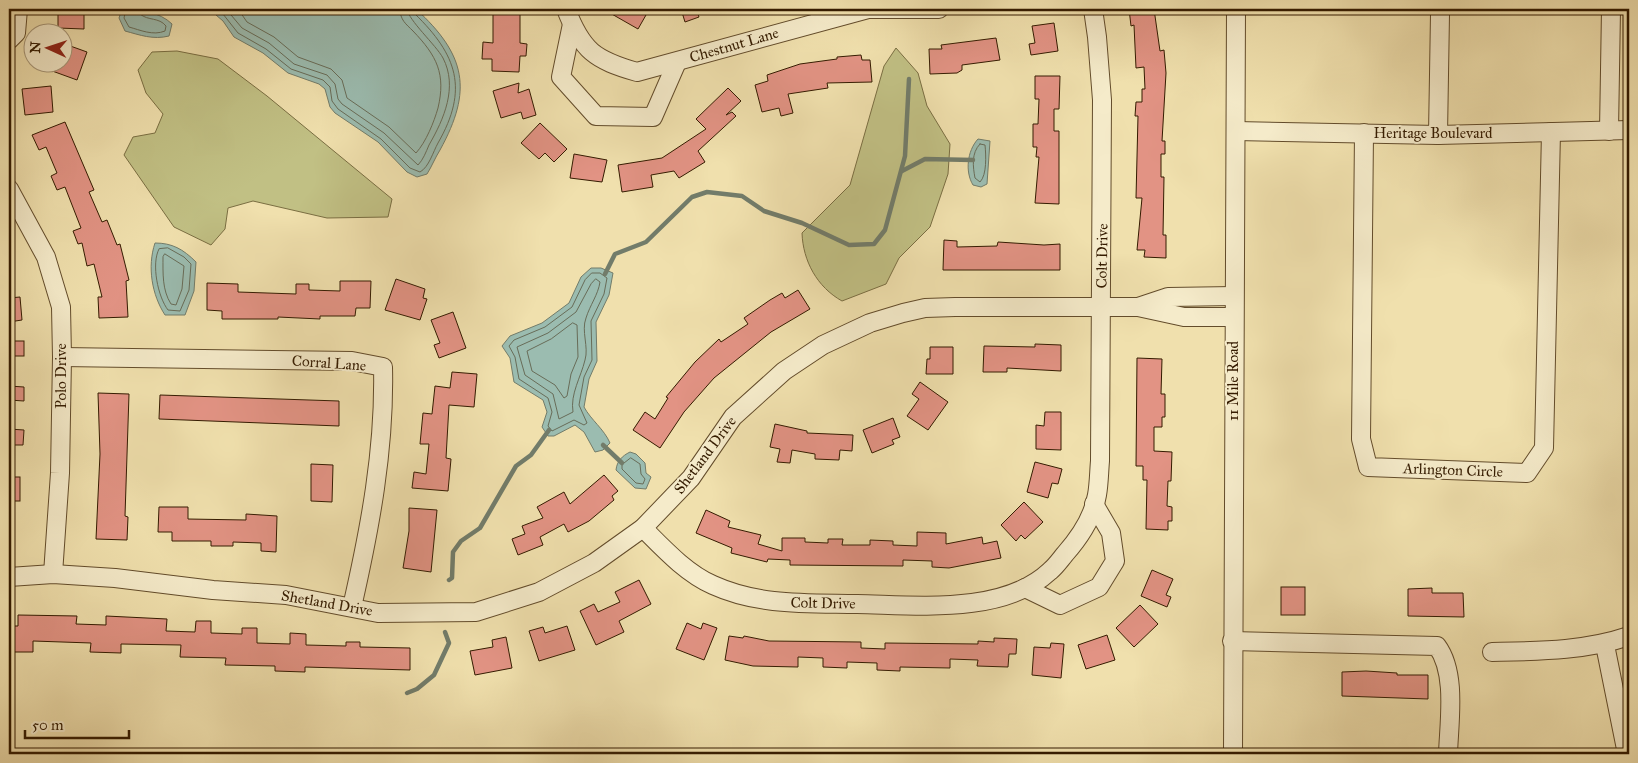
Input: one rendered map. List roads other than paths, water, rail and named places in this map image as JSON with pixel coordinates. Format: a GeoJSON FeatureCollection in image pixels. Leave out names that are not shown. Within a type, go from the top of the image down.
{"type":"FeatureCollection","features":[{"type":"Feature","properties":{"kind":"street"},"geometry":{"type":"LineString","coordinates":[[9,40],[16,33],[18,9]]}},
{"type":"Feature","properties":{"kind":"street","name":"Chestnut Lane"},"geometry":{"type":"LineString","coordinates":[[569,16],[585,48],[610,64],[638,72],[868,9],[939,9]]}},
{"type":"Feature","properties":{"kind":"street","name":"Colt Drive"},"geometry":{"type":"LineString","coordinates":[[643,528],[676,561],[712,585],[752,600],[789,602],[946,606],[1000,597],[1025,588],[1050,572],[1077,541],[1089,519],[1094,504],[1100,461],[1102,100],[1098,37],[1093,9]]}},
{"type":"Feature","properties":{"kind":"street","name":"11 Mile Road"},"geometry":{"type":"LineString","coordinates":[[1233,754],[1236,9]]}},
{"type":"Feature","properties":{"kind":"street"},"geometry":{"type":"LineString","coordinates":[[1609,131],[1611,9]]}},
{"type":"Feature","properties":{"kind":"street"},"geometry":{"type":"LineString","coordinates":[[1438,135],[1440,14]]}},
{"type":"Feature","properties":{"kind":"street","name":"Chestnut Lane"},"geometry":{"type":"LineString","coordinates":[[569,16],[561,77],[596,116],[653,117],[677,62]]}},
{"type":"Feature","properties":{"kind":"street","name":"Heritage Boulevard"},"geometry":{"type":"LineString","coordinates":[[1236,131],[1438,135],[1629,130]]}},
{"type":"Feature","properties":{"kind":"street","name":"Arlington Circle"},"geometry":{"type":"LineString","coordinates":[[1364,133],[1362,438],[1368,467],[1527,473],[1544,448],[1551,132]]}},
{"type":"Feature","properties":{"kind":"street","name":"Polo Drive"},"geometry":{"type":"LineString","coordinates":[[9,189],[46,257],[61,307],[60,473],[53,574]]}},
{"type":"Feature","properties":{"kind":"street","name":"Shetland Drive"},"geometry":{"type":"LineString","coordinates":[[1138,306],[1168,297],[1234,296]]}},
{"type":"Feature","properties":{"kind":"street","name":"Shetland Drive"},"geometry":{"type":"LineString","coordinates":[[9,577],[53,574],[115,578],[212,590],[286,594],[378,613],[476,612],[539,592],[594,563],[643,528],[690,478],[733,417],[784,371],[823,345],[870,323],[925,308],[1138,306],[1184,317],[1234,317]]}},
{"type":"Feature","properties":{"kind":"street","name":"Corral Lane"},"geometry":{"type":"LineString","coordinates":[[62,356],[352,361],[383,368],[384,407],[370,528],[352,607]]}},
{"type":"Feature","properties":{"kind":"street"},"geometry":{"type":"LineString","coordinates":[[1025,588],[1060,605],[1099,587],[1115,561],[1111,534],[1094,504]]}},
{"type":"Feature","properties":{"kind":"street"},"geometry":{"type":"LineString","coordinates":[[1492,652],[1555,650],[1605,645],[1629,636]]}},
{"type":"Feature","properties":{"kind":"street"},"geometry":{"type":"LineString","coordinates":[[1232,641],[1437,646],[1444,655],[1449,676],[1448,754]]}},
{"type":"Feature","properties":{"kind":"street"},"geometry":{"type":"LineString","coordinates":[[1605,645],[1627,754]]}},
{"type":"Feature","properties":{"kind":"water"},"geometry":{"type":"Polygon","coordinates":[[[122,9],[142,11],[162,17],[172,24],[169,36],[152,37],[125,31],[119,18],[122,9]]]}},
{"type":"Feature","properties":{"kind":"water"},"geometry":{"type":"Polygon","coordinates":[[[214,9],[416,9],[433,26],[445,42],[454,58],[459,74],[460,91],[457,109],[450,129],[427,174],[417,177],[407,172],[378,142],[335,113],[330,107],[325,89],[319,84],[288,73],[263,53],[234,37],[223,21],[216,15],[214,9]]]}},
{"type":"Feature","properties":{"kind":"water"},"geometry":{"type":"Polygon","coordinates":[[[978,139],[990,141],[987,184],[981,187],[973,185],[968,168],[971,149],[978,139]]]}},
{"type":"Feature","properties":{"kind":"water"},"geometry":{"type":"Polygon","coordinates":[[[155,243],[167,244],[177,248],[196,262],[194,291],[185,315],[165,315],[157,299],[151,271],[155,243]]]}},
{"type":"Feature","properties":{"kind":"water"},"geometry":{"type":"Polygon","coordinates":[[[591,268],[601,268],[613,273],[609,295],[596,322],[597,361],[589,379],[584,407],[610,443],[603,450],[595,452],[584,432],[575,425],[554,436],[548,436],[542,427],[547,412],[543,400],[514,382],[510,358],[502,346],[510,336],[542,323],[569,303],[581,277],[591,268]]]}},
{"type":"Feature","properties":{"kind":"water"},"geometry":{"type":"Polygon","coordinates":[[[630,452],[636,454],[645,463],[646,473],[651,477],[646,489],[635,488],[616,470],[620,459],[630,452]]]}},
{"type":"Feature","properties":{"kind":"waterway"},"geometry":{"type":"LineString","coordinates":[[605,274],[615,254],[646,242],[692,197],[707,192],[742,196],[764,211],[802,223],[849,245],[874,244],[885,230],[905,156],[909,79]]}},
{"type":"Feature","properties":{"kind":"waterway"},"geometry":{"type":"LineString","coordinates":[[902,171],[925,159],[973,160]]}},
{"type":"Feature","properties":{"kind":"waterway"},"geometry":{"type":"LineString","coordinates":[[449,580],[452,578],[453,552],[461,541],[480,528],[516,466],[531,455],[549,430]]}},
{"type":"Feature","properties":{"kind":"waterway"},"geometry":{"type":"LineString","coordinates":[[603,445],[622,463]]}},
{"type":"Feature","properties":{"kind":"waterway"},"geometry":{"type":"LineString","coordinates":[[407,693],[417,689],[434,675],[449,643],[445,632]]}}]}
